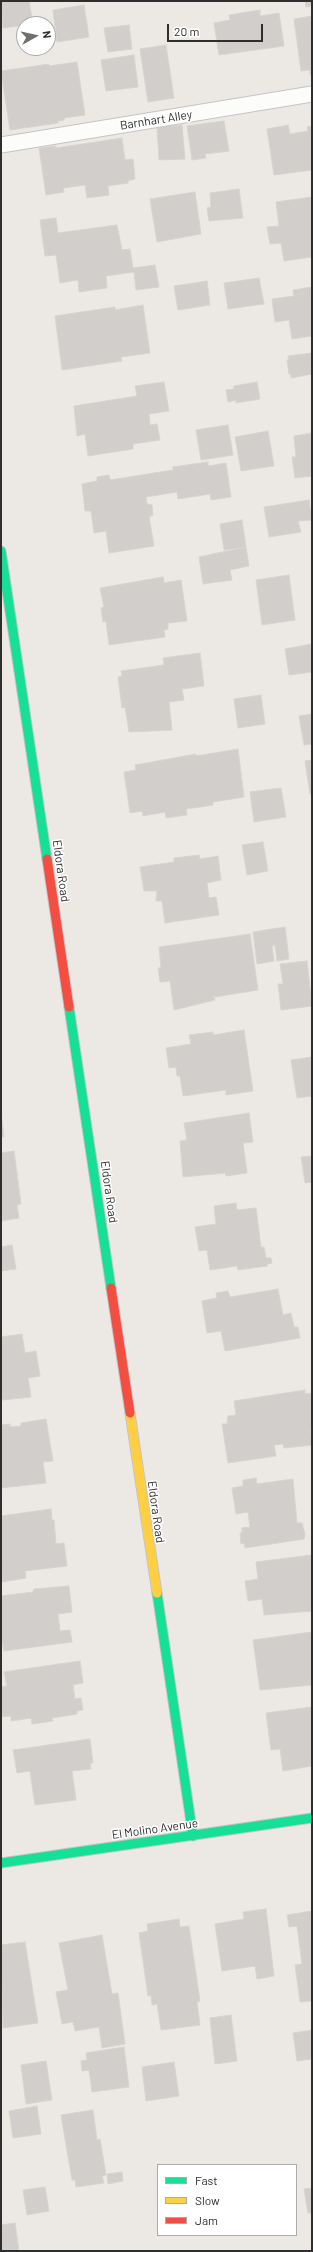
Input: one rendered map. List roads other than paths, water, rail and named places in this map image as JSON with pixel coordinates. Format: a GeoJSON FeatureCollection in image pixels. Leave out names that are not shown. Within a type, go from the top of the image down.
{"type":"FeatureCollection","features":[{"type":"Feature","properties":{"kind":"street","name":"Eldora Road"},"geometry":{"type":"LineString","coordinates":[[1,551],[193,1836]]}},
{"type":"Feature","properties":{"kind":"street","name":"El Molino Avenue"},"geometry":{"type":"LineString","coordinates":[[1,1864],[312,1818]]}},
{"type":"Feature","properties":{"kind":"lane","name":"Barnhart Alley"},"geometry":{"type":"LineString","coordinates":[[1,145],[312,94]]}}]}
